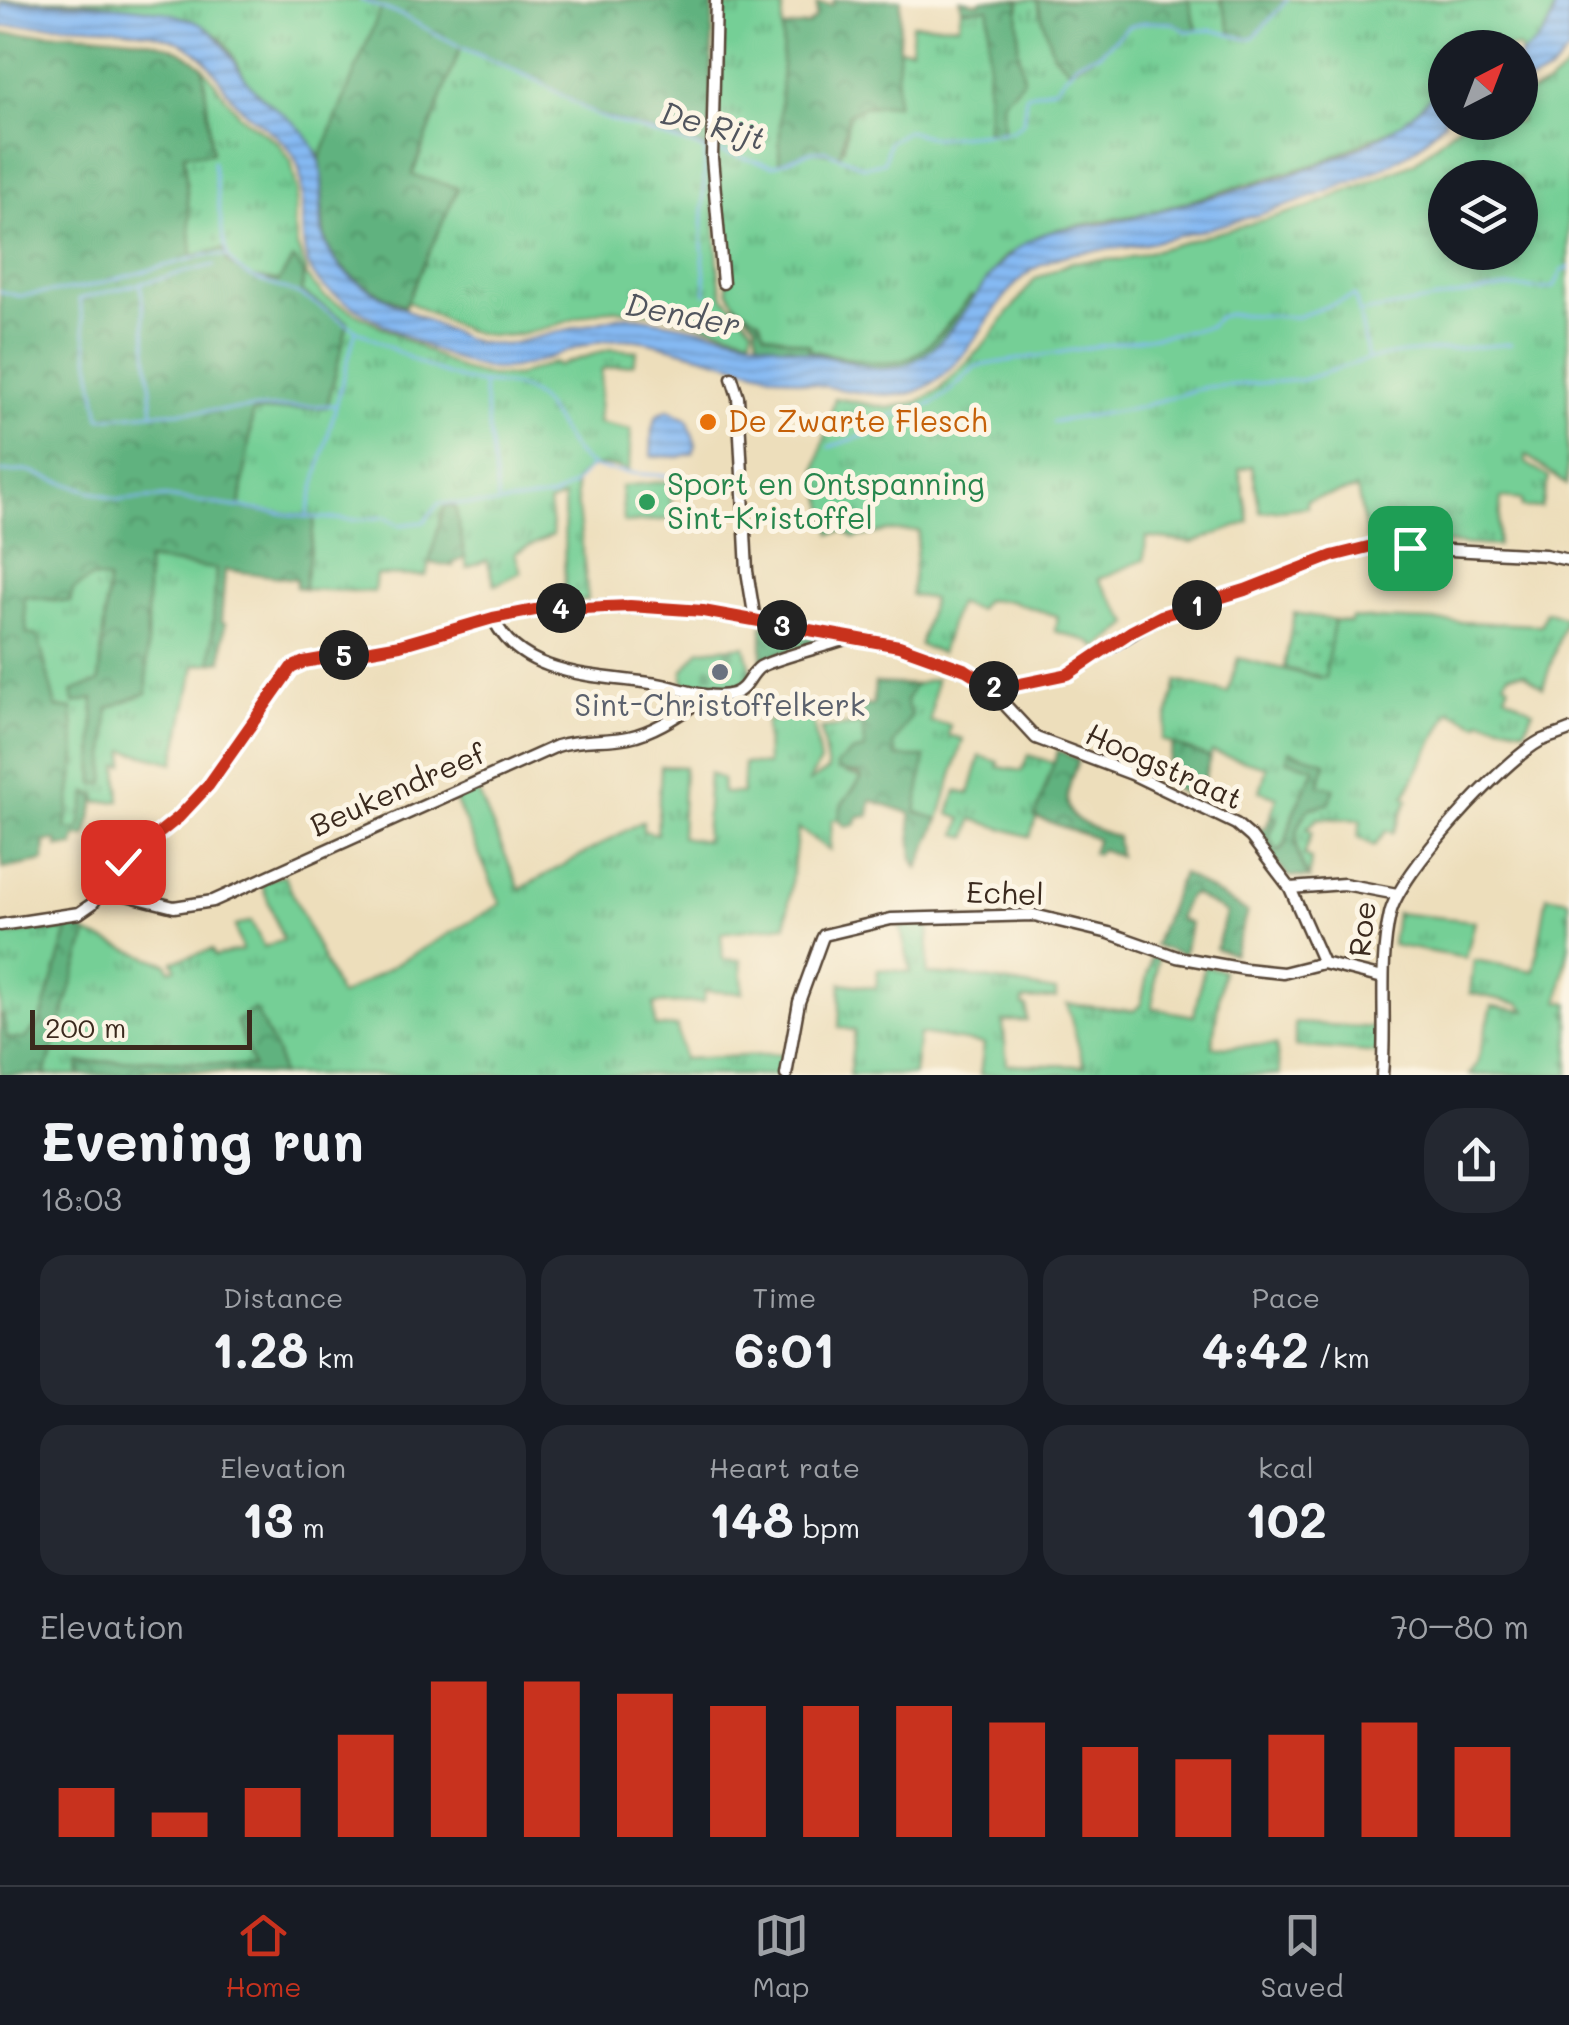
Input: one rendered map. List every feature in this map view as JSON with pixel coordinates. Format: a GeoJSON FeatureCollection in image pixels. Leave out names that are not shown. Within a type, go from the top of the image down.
{"type":"FeatureCollection","features":[{"type":"Feature","properties":{"kind":"street"},"geometry":{"type":"LineString","coordinates":[[716,0],[712,158],[723,283]]}},
{"type":"Feature","properties":{"kind":"street"},"geometry":{"type":"LineString","coordinates":[[732,378],[738,398],[747,570],[755,620]]}},
{"type":"Feature","properties":{"kind":"street"},"geometry":{"type":"LineString","coordinates":[[6,925],[79,913],[92,904],[131,854],[179,817],[208,786],[291,668],[304,662],[400,645],[535,610],[630,606],[679,608],[852,637],[930,656],[966,670],[991,686],[1006,687],[1068,674],[1161,616],[1245,590],[1332,556],[1372,546],[1569,560]]}},
{"type":"Feature","properties":{"kind":"street"},"geometry":{"type":"LineString","coordinates":[[493,618],[516,647],[568,672],[709,695]]}},
{"type":"Feature","properties":{"kind":"street","name":"Beukendreef"},"geometry":{"type":"LineString","coordinates":[[102,890],[174,907],[213,901],[557,746],[578,740],[609,741],[636,736],[709,695],[734,694],[759,668],[852,637]]}},
{"type":"Feature","properties":{"kind":"street","name":"Hoogstraat"},"geometry":{"type":"LineString","coordinates":[[991,686],[1036,738],[1132,774],[1236,824],[1251,837],[1290,888],[1323,963]]}},
{"type":"Feature","properties":{"kind":"street"},"geometry":{"type":"LineString","coordinates":[[1397,894],[1422,857],[1509,765],[1539,742],[1569,730]]}},
{"type":"Feature","properties":{"kind":"street","name":"Roe"},"geometry":{"type":"LineString","coordinates":[[1290,888],[1344,884],[1397,894],[1390,912],[1382,978],[1386,1021],[1382,1075]]}},
{"type":"Feature","properties":{"kind":"street","name":"Echel"},"geometry":{"type":"LineString","coordinates":[[786,1075],[799,1002],[824,935],[891,919],[1034,915],[1109,932],[1177,957],[1245,969],[1282,972],[1323,963]]}},
{"type":"Feature","properties":{"kind":"street"},"geometry":{"type":"LineString","coordinates":[[1323,963],[1382,978]]}},
{"type":"Feature","properties":{"kind":"green space"},"geometry":{"type":"Polygon","coordinates":[[[0,0],[361,0],[382,8],[320,158],[299,130],[250,87],[224,42],[198,24],[173,15],[113,5],[0,0]]]}},
{"type":"Feature","properties":{"kind":"green space"},"geometry":{"type":"Polygon","coordinates":[[[361,0],[713,0],[710,150],[594,114],[538,81],[461,47],[412,175],[458,188],[405,306],[350,274],[339,264],[325,238],[320,158],[381,8],[361,0]]]}},
{"type":"Feature","properties":{"kind":"green space"},"geometry":{"type":"Polygon","coordinates":[[[834,0],[901,0],[896,104],[862,107],[849,114],[840,155],[812,151],[779,163],[783,28],[808,25],[816,18],[817,4],[833,5],[834,0]]]}},
{"type":"Feature","properties":{"kind":"green space"},"geometry":{"type":"Polygon","coordinates":[[[960,0],[1019,0],[1018,49],[1024,79],[1002,102],[1003,132],[987,132],[989,8],[961,9],[960,0]]]}},
{"type":"Feature","properties":{"kind":"green space"},"geometry":{"type":"Polygon","coordinates":[[[1019,0],[1037,0],[1053,54],[1070,69],[1100,53],[1128,27],[1146,22],[1173,23],[1186,31],[1197,29],[1188,0],[1221,0],[1232,34],[1254,37],[1287,0],[1556,0],[1552,17],[1538,40],[1538,30],[1428,30],[1428,100],[1399,126],[1320,163],[1148,213],[1058,229],[1036,237],[1003,258],[975,297],[971,296],[932,341],[902,361],[866,362],[841,357],[765,333],[728,291],[716,150],[718,6],[783,8],[780,162],[812,151],[844,148],[849,114],[862,107],[896,104],[897,48],[911,49],[912,24],[959,25],[961,9],[989,7],[987,131],[1002,132],[1001,102],[1024,79],[1018,49],[1019,0]]]}},
{"type":"Feature","properties":{"kind":"green space"},"geometry":{"type":"Polygon","coordinates":[[[1037,0],[1188,0],[1197,30],[1186,31],[1173,23],[1146,22],[1128,27],[1100,53],[1070,69],[1053,54],[1037,0]]]}},
{"type":"Feature","properties":{"kind":"green space"},"geometry":{"type":"Polygon","coordinates":[[[1221,0],[1287,0],[1254,37],[1247,39],[1232,35],[1221,0]]]}},
{"type":"Feature","properties":{"kind":"green space"},"geometry":{"type":"Polygon","coordinates":[[[73,33],[158,43],[203,67],[212,153],[184,154],[192,256],[224,249],[228,263],[251,277],[278,282],[293,259],[304,274],[301,292],[348,322],[327,407],[253,412],[240,508],[315,517],[304,589],[296,587],[296,579],[225,570],[222,661],[211,663],[216,569],[147,560],[147,693],[108,708],[105,784],[94,783],[93,699],[74,703],[72,691],[99,682],[108,580],[91,578],[73,590],[70,602],[24,596],[27,634],[38,636],[56,707],[72,709],[76,757],[66,828],[79,831],[87,792],[97,795],[86,837],[76,836],[74,846],[58,847],[57,841],[45,841],[44,861],[3,869],[0,34],[73,33]]]}},
{"type":"Feature","properties":{"kind":"green space"},"geometry":{"type":"Polygon","coordinates":[[[461,47],[538,81],[594,114],[710,150],[719,278],[723,296],[753,327],[751,337],[631,310],[591,313],[530,333],[493,336],[462,328],[407,301],[458,188],[412,176],[461,47]]]}},
{"type":"Feature","properties":{"kind":"green space"},"geometry":{"type":"Polygon","coordinates":[[[1569,66],[1567,485],[1526,455],[1526,463],[1549,477],[1541,508],[1522,507],[1522,500],[1501,498],[1497,546],[1367,539],[1357,489],[1307,500],[1307,507],[1260,512],[1252,466],[1239,469],[1249,522],[1193,543],[1146,537],[1144,560],[1098,579],[1130,624],[1098,648],[1055,631],[1057,616],[1009,601],[985,600],[977,610],[957,603],[941,653],[920,645],[932,599],[911,595],[919,531],[887,531],[854,538],[843,531],[831,534],[816,470],[835,398],[888,408],[918,402],[939,390],[982,347],[1035,279],[1072,262],[1124,259],[1309,207],[1414,163],[1440,140],[1538,140],[1538,89],[1569,66]]]}},
{"type":"Feature","properties":{"kind":"green space"},"geometry":{"type":"Polygon","coordinates":[[[203,67],[239,115],[278,143],[291,161],[297,191],[297,246],[305,275],[324,296],[461,369],[489,376],[516,376],[610,349],[637,351],[633,364],[602,369],[598,423],[631,430],[629,470],[593,466],[575,481],[588,600],[565,602],[564,497],[549,503],[553,535],[515,553],[521,572],[495,585],[487,560],[467,568],[455,506],[444,508],[426,576],[376,575],[374,592],[304,589],[315,517],[240,508],[253,411],[327,406],[348,322],[300,292],[303,285],[251,277],[227,263],[223,249],[192,257],[184,154],[212,153],[203,67]]]}},
{"type":"Feature","properties":{"kind":"green space"},"geometry":{"type":"Polygon","coordinates":[[[971,296],[975,297],[934,347],[914,362],[890,369],[832,361],[758,341],[755,322],[734,303],[759,319],[765,333],[810,345],[809,350],[886,363],[903,361],[918,353],[971,296]]]}},
{"type":"Feature","properties":{"kind":"green space","name":"Sport en Ontspanning Sint-Kristoffel"},"geometry":{"type":"Polygon","coordinates":[[[669,481],[673,519],[624,523],[621,486],[669,481]]]}},
{"type":"Feature","properties":{"kind":"green space"},"geometry":{"type":"Polygon","coordinates":[[[455,506],[465,558],[453,566],[429,563],[444,507],[455,506]]]}},
{"type":"Feature","properties":{"kind":"green space"},"geometry":{"type":"Polygon","coordinates":[[[147,560],[216,569],[211,663],[195,665],[174,763],[125,750],[124,765],[118,765],[120,801],[96,802],[97,795],[80,832],[65,828],[76,757],[56,708],[38,637],[27,635],[23,596],[70,602],[73,590],[91,578],[108,579],[99,683],[93,699],[94,783],[104,784],[108,708],[147,693],[147,560]]]}},
{"type":"Feature","properties":{"kind":"green space"},"geometry":{"type":"Polygon","coordinates":[[[1546,611],[1566,618],[1543,688],[1524,673],[1509,674],[1504,682],[1509,685],[1505,695],[1533,710],[1525,729],[1481,720],[1478,724],[1450,711],[1404,797],[1408,799],[1393,833],[1387,830],[1374,846],[1358,837],[1361,820],[1318,818],[1307,829],[1312,832],[1304,856],[1311,859],[1309,878],[1297,851],[1297,835],[1309,808],[1318,807],[1325,762],[1289,751],[1315,768],[1294,811],[1285,845],[1278,852],[1269,837],[1277,819],[1271,815],[1277,797],[1260,791],[1267,767],[1212,752],[1210,758],[1162,740],[1177,681],[1228,693],[1238,658],[1320,678],[1334,620],[1541,625],[1546,611]]]}},
{"type":"Feature","properties":{"kind":"green space"},"geometry":{"type":"Polygon","coordinates":[[[1294,613],[1334,620],[1325,678],[1284,668],[1294,613]]]}},
{"type":"Feature","properties":{"kind":"green space"},"geometry":{"type":"Polygon","coordinates":[[[762,625],[829,639],[762,659],[762,625]]]}},
{"type":"Feature","properties":{"kind":"green space"},"geometry":{"type":"Polygon","coordinates":[[[745,646],[752,674],[735,691],[701,690],[683,680],[683,671],[700,650],[745,646]]]}},
{"type":"Feature","properties":{"kind":"green space"},"geometry":{"type":"Polygon","coordinates":[[[936,679],[930,722],[950,725],[948,735],[963,739],[939,819],[916,813],[893,745],[910,716],[906,700],[914,685],[936,679]]]}},
{"type":"Feature","properties":{"kind":"green space"},"geometry":{"type":"Polygon","coordinates":[[[875,683],[914,685],[906,701],[911,716],[893,745],[898,757],[925,757],[916,812],[939,819],[918,868],[913,859],[910,813],[871,800],[869,816],[859,816],[855,825],[846,827],[838,820],[842,804],[862,778],[837,770],[837,764],[852,752],[865,749],[860,706],[873,705],[875,683]]]}},
{"type":"Feature","properties":{"kind":"green space"},"geometry":{"type":"Polygon","coordinates":[[[812,713],[820,762],[808,783],[828,770],[821,729],[862,724],[865,749],[852,752],[837,765],[862,778],[842,804],[838,820],[832,820],[830,851],[798,828],[786,925],[721,933],[723,959],[741,960],[743,993],[705,991],[703,1002],[654,1004],[655,1027],[677,1026],[683,1059],[785,1054],[782,1075],[281,1075],[277,1054],[254,1067],[149,1059],[78,1063],[79,1075],[45,1075],[87,934],[167,964],[170,970],[176,968],[173,961],[212,950],[215,956],[242,950],[235,926],[251,921],[264,947],[283,940],[261,882],[284,875],[340,996],[501,904],[454,797],[476,787],[520,889],[643,821],[643,831],[657,834],[661,766],[684,767],[681,837],[705,841],[709,773],[722,779],[723,793],[742,793],[744,763],[767,765],[766,721],[812,713]]]}},
{"type":"Feature","properties":{"kind":"green space"},"geometry":{"type":"Polygon","coordinates":[[[1173,744],[1210,758],[1198,800],[1162,783],[1173,744]]]}},
{"type":"Feature","properties":{"kind":"green space"},"geometry":{"type":"Polygon","coordinates":[[[1058,750],[1078,760],[1068,792],[1070,812],[1086,825],[1117,837],[1119,856],[1101,849],[1096,855],[1092,853],[1097,839],[1035,817],[1058,750]]]}},
{"type":"Feature","properties":{"kind":"green space"},"geometry":{"type":"Polygon","coordinates":[[[1289,751],[1326,762],[1319,785],[1334,788],[1329,804],[1309,808],[1299,826],[1297,852],[1309,878],[1288,876],[1255,836],[1259,827],[1265,830],[1271,815],[1277,818],[1269,838],[1278,852],[1285,845],[1294,811],[1315,768],[1287,760],[1289,751]]]}},
{"type":"Feature","properties":{"kind":"green space"},"geometry":{"type":"Polygon","coordinates":[[[1028,755],[1054,763],[1030,837],[972,819],[968,837],[957,834],[962,819],[949,814],[956,791],[969,794],[980,756],[999,762],[998,767],[1022,771],[1028,755]]]}},
{"type":"Feature","properties":{"kind":"green space"},"geometry":{"type":"Polygon","coordinates":[[[1182,873],[1247,912],[1234,954],[1216,949],[1226,913],[1193,894],[1187,898],[1178,919],[1190,924],[1184,954],[1154,946],[1182,873]]]}},
{"type":"Feature","properties":{"kind":"green space"},"geometry":{"type":"Polygon","coordinates":[[[1547,896],[1569,900],[1569,944],[1559,1001],[1569,1003],[1569,1075],[1470,1075],[1477,1064],[1492,1006],[1526,1011],[1520,1004],[1470,993],[1474,960],[1534,971],[1547,896]]]}},
{"type":"Feature","properties":{"kind":"green space"},"geometry":{"type":"Polygon","coordinates":[[[1396,913],[1475,921],[1466,958],[1392,945],[1396,913]]]}},
{"type":"Feature","properties":{"kind":"green space"},"geometry":{"type":"Polygon","coordinates":[[[930,920],[927,974],[974,977],[1056,991],[1056,998],[1023,1000],[1027,1021],[1003,1021],[1007,1064],[1084,1066],[1067,1004],[1134,1011],[1141,1004],[1151,957],[1158,957],[1152,1008],[1194,1016],[1204,966],[1223,970],[1212,1047],[1276,1045],[1280,1075],[980,1075],[984,1044],[919,1034],[914,1075],[849,1075],[855,1031],[839,1027],[841,983],[876,988],[878,969],[911,972],[899,922],[930,920]]]}},
{"type":"Feature","properties":{"kind":"green space"},"geometry":{"type":"Polygon","coordinates":[[[73,921],[87,934],[45,1075],[0,1075],[0,1016],[3,1015],[7,1039],[25,1038],[40,1023],[68,930],[44,932],[43,926],[73,921]]]}},
{"type":"Feature","properties":{"kind":"green space"},"geometry":{"type":"Polygon","coordinates":[[[69,929],[40,1023],[25,1038],[7,1039],[0,1016],[0,931],[8,930],[10,935],[69,929]]]}},
{"type":"Feature","properties":{"kind":"green space"},"geometry":{"type":"Polygon","coordinates":[[[255,1009],[277,1054],[281,1075],[156,1070],[129,1075],[79,1075],[78,1063],[149,1059],[253,1067],[236,1021],[255,1009]]]}},
{"type":"Feature","properties":{"kind":"green space"},"geometry":{"type":"Polygon","coordinates":[[[1295,1023],[1377,1028],[1377,1053],[1295,1046],[1295,1023]]]}},
{"type":"Feature","properties":{"kind":"water"},"geometry":{"type":"Polygon","coordinates":[[[1556,0],[1569,0],[1569,51],[1550,72],[1538,78],[1538,40],[1552,17],[1556,0]]]}},
{"type":"Feature","properties":{"kind":"water"},"geometry":{"type":"Polygon","coordinates":[[[0,3],[140,8],[183,17],[209,30],[255,91],[299,128],[313,146],[321,168],[323,235],[339,266],[409,311],[487,344],[506,345],[626,315],[879,369],[905,365],[944,337],[992,274],[1009,256],[1038,236],[1145,215],[1319,165],[1375,140],[1411,116],[1428,99],[1428,137],[1406,155],[1307,199],[1145,244],[1074,253],[1051,260],[1013,287],[955,364],[917,391],[897,395],[837,389],[629,339],[606,340],[519,367],[487,368],[416,342],[319,282],[305,254],[300,173],[292,152],[237,104],[195,51],[155,34],[129,30],[73,25],[0,27],[0,3]]]}},
{"type":"Feature","properties":{"kind":"water"},"geometry":{"type":"Polygon","coordinates":[[[668,410],[687,419],[696,445],[693,453],[651,456],[657,415],[668,410]]]}},
{"type":"Feature","properties":{"kind":"waterway","name":"De Rijt"},"geometry":{"type":"LineString","coordinates":[[361,0],[401,15],[538,81],[597,116],[706,150]]}},
{"type":"Feature","properties":{"kind":"waterway","name":"De Rijt"},"geometry":{"type":"LineString","coordinates":[[714,150],[773,166],[812,151],[826,151],[865,167],[884,162],[889,142],[907,131],[934,138],[1012,131],[1023,123],[1026,95],[1056,87],[1077,62],[1100,53],[1128,27],[1146,22],[1173,23],[1186,31],[1212,30],[1247,39],[1254,37],[1287,0]]}},
{"type":"Feature","properties":{"kind":"waterway","name":"Dender"},"geometry":{"type":"LineString","coordinates":[[705,151],[702,244],[706,294]]}},
{"type":"Feature","properties":{"kind":"waterway"},"geometry":{"type":"LineString","coordinates":[[0,291],[19,296],[82,288],[206,255],[228,256],[213,162]]}},
{"type":"Feature","properties":{"kind":"waterway"},"geometry":{"type":"LineString","coordinates":[[229,258],[242,272],[300,295],[355,329]]}},
{"type":"Feature","properties":{"kind":"waterway"},"geometry":{"type":"LineString","coordinates":[[153,413],[100,418],[79,299],[214,265]]}},
{"type":"Feature","properties":{"kind":"waterway"},"geometry":{"type":"LineString","coordinates":[[829,447],[876,432],[889,417],[932,404],[975,367],[983,365],[1190,331],[1210,326],[1218,317],[1230,314],[1297,317],[1355,296],[1359,313],[1507,287],[1543,289],[1554,287],[1562,271],[1569,268]]}},
{"type":"Feature","properties":{"kind":"waterway"},"geometry":{"type":"LineString","coordinates":[[141,285],[153,413],[335,405]]}},
{"type":"Feature","properties":{"kind":"waterway"},"geometry":{"type":"LineString","coordinates":[[1052,422],[1137,408],[1204,387],[1302,380],[1368,359],[1360,316]]}},
{"type":"Feature","properties":{"kind":"waterway","name":"De Rijt"},"geometry":{"type":"LineString","coordinates":[[307,515],[356,330],[454,377],[523,389],[543,404],[579,456],[598,468],[689,477]]}},
{"type":"Feature","properties":{"kind":"waterway"},"geometry":{"type":"LineString","coordinates":[[1370,359],[1511,344]]}},
{"type":"Feature","properties":{"kind":"waterway"},"geometry":{"type":"LineString","coordinates":[[483,385],[498,501]]}},
{"type":"Feature","properties":{"kind":"waterway","name":"De Rijt"},"geometry":{"type":"LineString","coordinates":[[0,472],[27,471],[118,500],[166,497],[307,517],[386,517],[399,525],[424,522],[439,503],[491,505],[553,497],[573,485],[591,466]]}},
{"type":"Feature","properties":{"kind":"place","name":"De Zwarte Flesch"},"geometry":{"type":"Point","coordinates":[708,422]}},
{"type":"Feature","properties":{"kind":"place","name":"Sport en Ontspanning Sint-Kristoffel"},"geometry":{"type":"Point","coordinates":[647,502]}},
{"type":"Feature","properties":{"kind":"place","name":"Sint-Christoffelkerk"},"geometry":{"type":"Point","coordinates":[720,672]}},
{"type":"Feature","properties":{"kind":"route"},"geometry":{"type":"LineString","coordinates":[[123,862],[179,817],[208,786],[291,668],[304,662],[400,645],[535,610],[630,606],[703,611],[899,646],[966,670],[991,686],[1006,687],[1068,674],[1161,616],[1245,590],[1332,556],[1372,546],[1410,548]]}}]}
